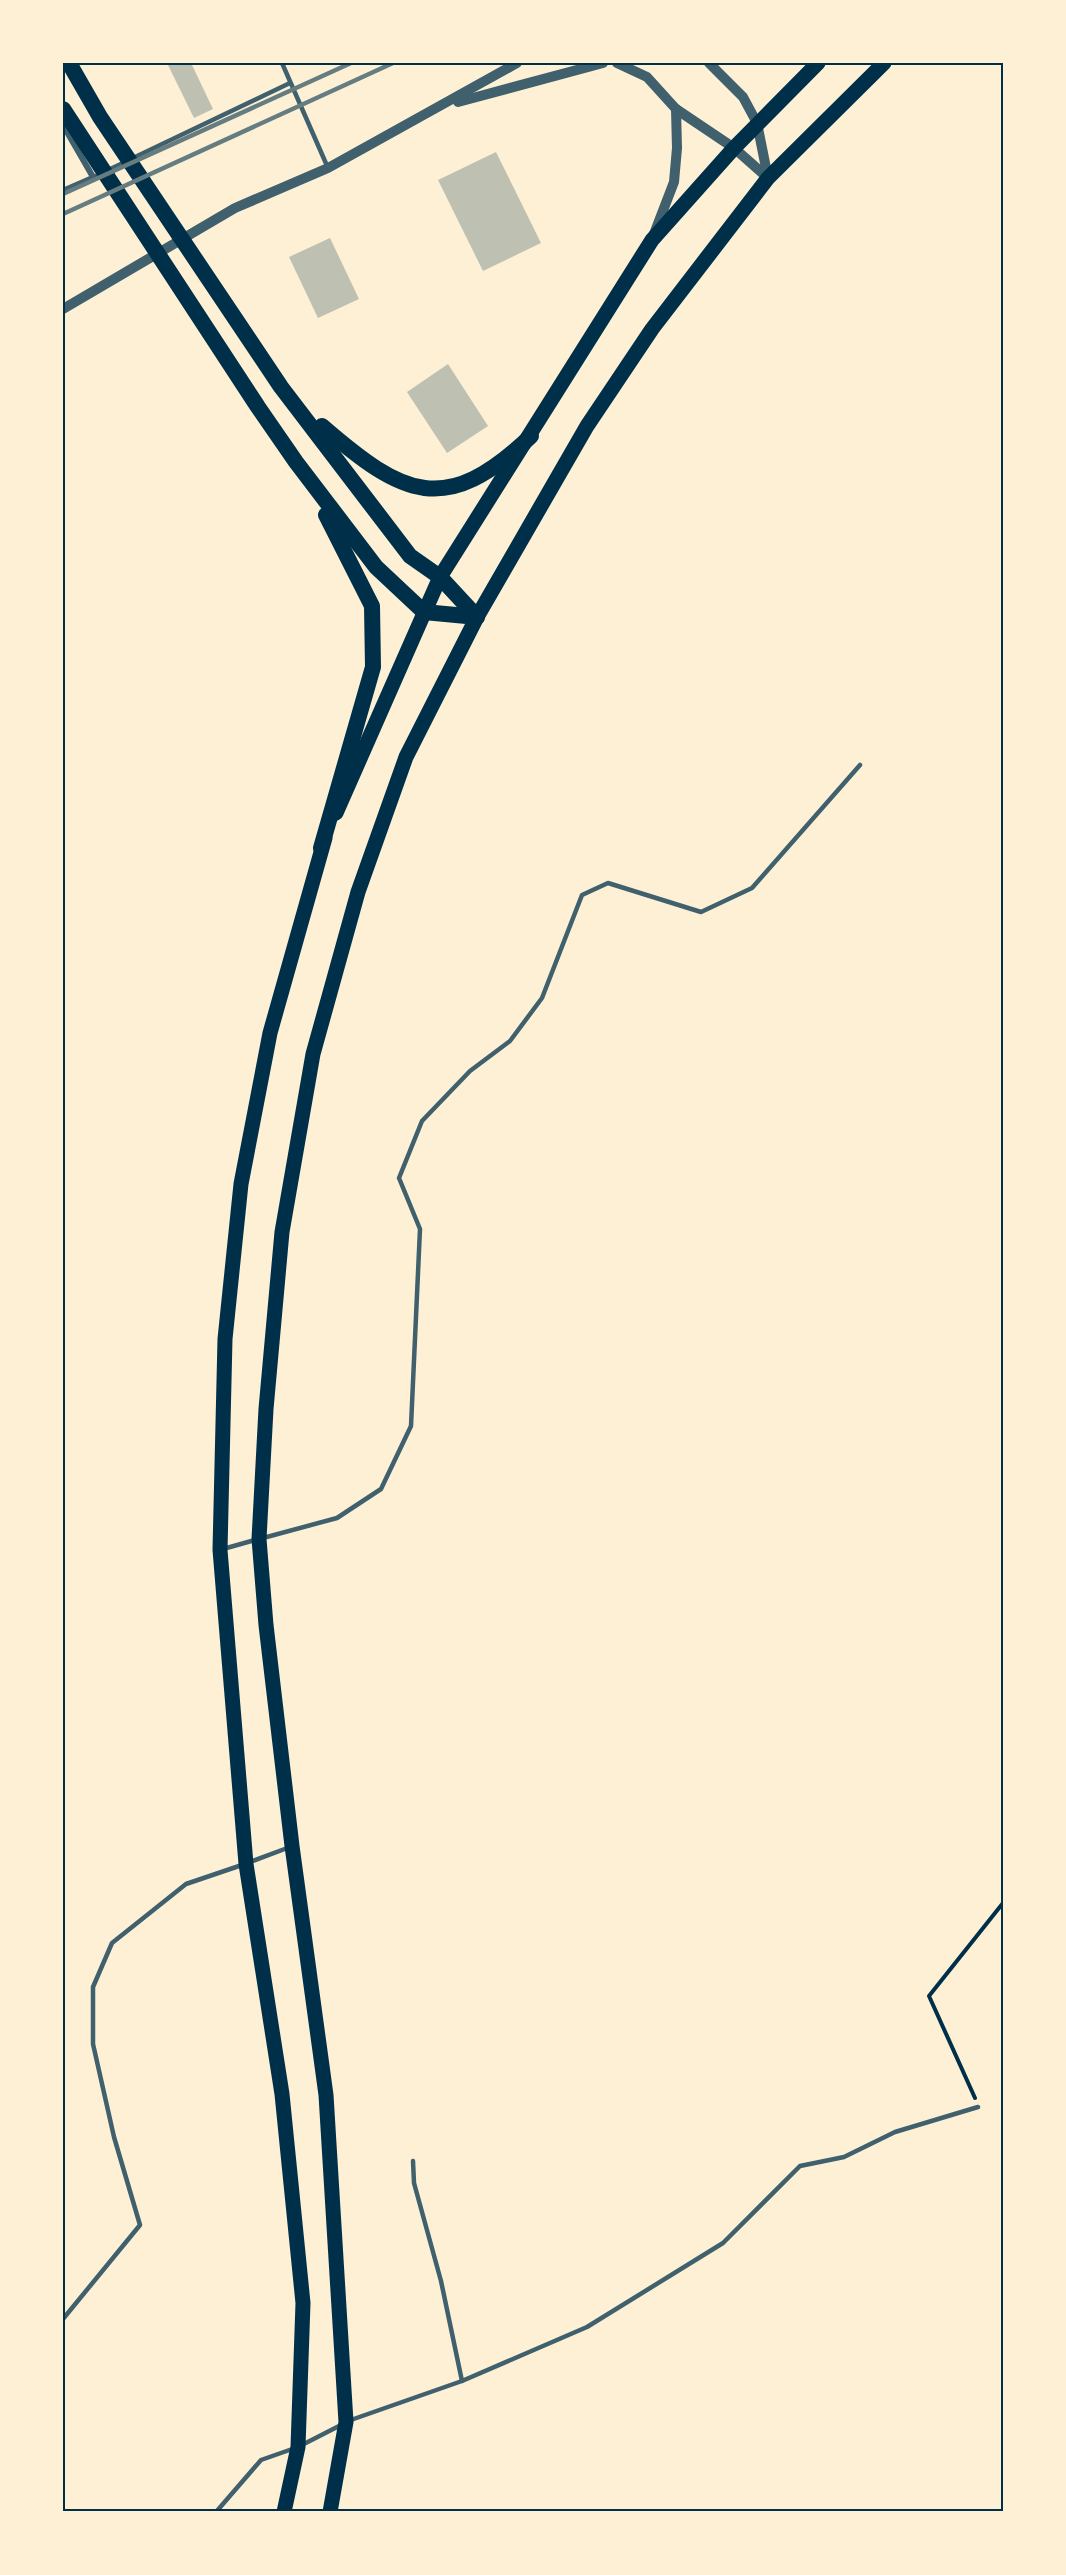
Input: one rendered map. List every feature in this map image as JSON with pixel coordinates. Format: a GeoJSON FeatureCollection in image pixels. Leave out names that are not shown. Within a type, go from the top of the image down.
{"type":"FeatureCollection","features":[{"type":"Feature","properties":{"kind":"highway"},"geometry":{"type":"LineString","coordinates":[[69,63],[100,117],[282,387],[410,556],[440,577],[477,617]]}},
{"type":"Feature","properties":{"kind":"highway"},"geometry":{"type":"LineString","coordinates":[[63,109],[258,407],[296,462],[376,567],[424,612],[477,617]]}},
{"type":"Feature","properties":{"kind":"highway"},"geometry":{"type":"LineString","coordinates":[[298,407],[362,460],[388,477],[415,487],[444,489],[475,480],[497,467],[531,436]]}},
{"type":"Feature","properties":{"kind":"highway"},"geometry":{"type":"LineString","coordinates":[[296,462],[350,557],[372,606],[373,666],[321,848]]}},
{"type":"Feature","properties":{"kind":"main road"},"geometry":{"type":"LineString","coordinates":[[284,2512],[298,2447],[303,2303],[282,2094],[246,1863],[220,1550],[225,1339],[241,1184],[270,1033],[321,848],[440,577],[531,436],[652,240],[757,123],[818,63]]}},
{"type":"Feature","properties":{"kind":"main road"},"geometry":{"type":"LineString","coordinates":[[330,2512],[346,2422],[326,2095],[292,1846],[266,1625],[259,1539],[266,1409],[282,1232],[314,1054],[358,892],[406,757],[477,617],[586,426],[652,329],[768,178],[884,63]]}},
{"type":"Feature","properties":{"kind":"street"},"geometry":{"type":"LineString","coordinates":[[63,309],[235,208],[328,168],[517,63]]}},
{"type":"Feature","properties":{"kind":"street"},"geometry":{"type":"LineString","coordinates":[[443,106],[603,63]]}},
{"type":"Feature","properties":{"kind":"street"},"geometry":{"type":"LineString","coordinates":[[617,63],[647,77],[676,109],[734,148],[768,178]]}},
{"type":"Feature","properties":{"kind":"street"},"geometry":{"type":"LineString","coordinates":[[709,63],[743,97],[757,123],[768,178]]}},
{"type":"Feature","properties":{"kind":"street"},"geometry":{"type":"LineString","coordinates":[[652,240],[674,182],[677,148],[676,109]]}},
{"type":"Feature","properties":{"kind":"street"},"geometry":{"type":"LineString","coordinates":[[63,125],[93,177]]}},
{"type":"Feature","properties":{"kind":"lane"},"geometry":{"type":"LineString","coordinates":[[282,63],[328,168]]}},
{"type":"Feature","properties":{"kind":"lane"},"geometry":{"type":"LineString","coordinates":[[63,190],[290,83]]}},
{"type":"Feature","properties":{"kind":"lane"},"geometry":{"type":"LineString","coordinates":[[220,1550],[337,1518],[381,1489],[411,1426],[420,1229],[399,1178],[422,1121],[470,1071],[510,1041],[542,998],[582,895],[608,883],[701,912],[752,888],[860,765]]}},
{"type":"Feature","properties":{"kind":"lane"},"geometry":{"type":"LineString","coordinates":[[63,2319],[140,2225],[114,2137],[93,2044],[93,1987],[112,1943],[186,1884],[292,1846]]}},
{"type":"Feature","properties":{"kind":"lane"},"geometry":{"type":"LineString","coordinates":[[216,2512],[261,2460],[298,2447],[346,2422],[462,2381],[587,2328],[723,2243],[800,2166],[844,2157],[895,2132],[978,2107]]}},
{"type":"Feature","properties":{"kind":"lane"},"geometry":{"type":"LineString","coordinates":[[413,2161],[414,2182],[441,2281],[462,2381]]}},
{"type":"Feature","properties":{"kind":"path"},"geometry":{"type":"LineString","coordinates":[[978,2107],[929,1995],[1003,1903]]}},
{"type":"Feature","properties":{"kind":"building"},"geometry":{"type":"Polygon","coordinates":[[[167,63],[191,63],[213,109],[194,118],[167,63]]]}},
{"type":"Feature","properties":{"kind":"building"},"geometry":{"type":"Polygon","coordinates":[[[496,152],[541,243],[483,271],[438,180],[496,152]]]}},
{"type":"Feature","properties":{"kind":"building"},"geometry":{"type":"Polygon","coordinates":[[[330,238],[359,299],[318,318],[289,257],[330,238]]]}},
{"type":"Feature","properties":{"kind":"building"},"geometry":{"type":"Polygon","coordinates":[[[448,364],[488,426],[447,453],[407,392],[448,364]]]}},
{"type":"Feature","properties":{"kind":"railway"},"geometry":{"type":"LineString","coordinates":[[63,194],[351,63]]}},
{"type":"Feature","properties":{"kind":"railway"},"geometry":{"type":"LineString","coordinates":[[63,214],[393,63]]}}]}
